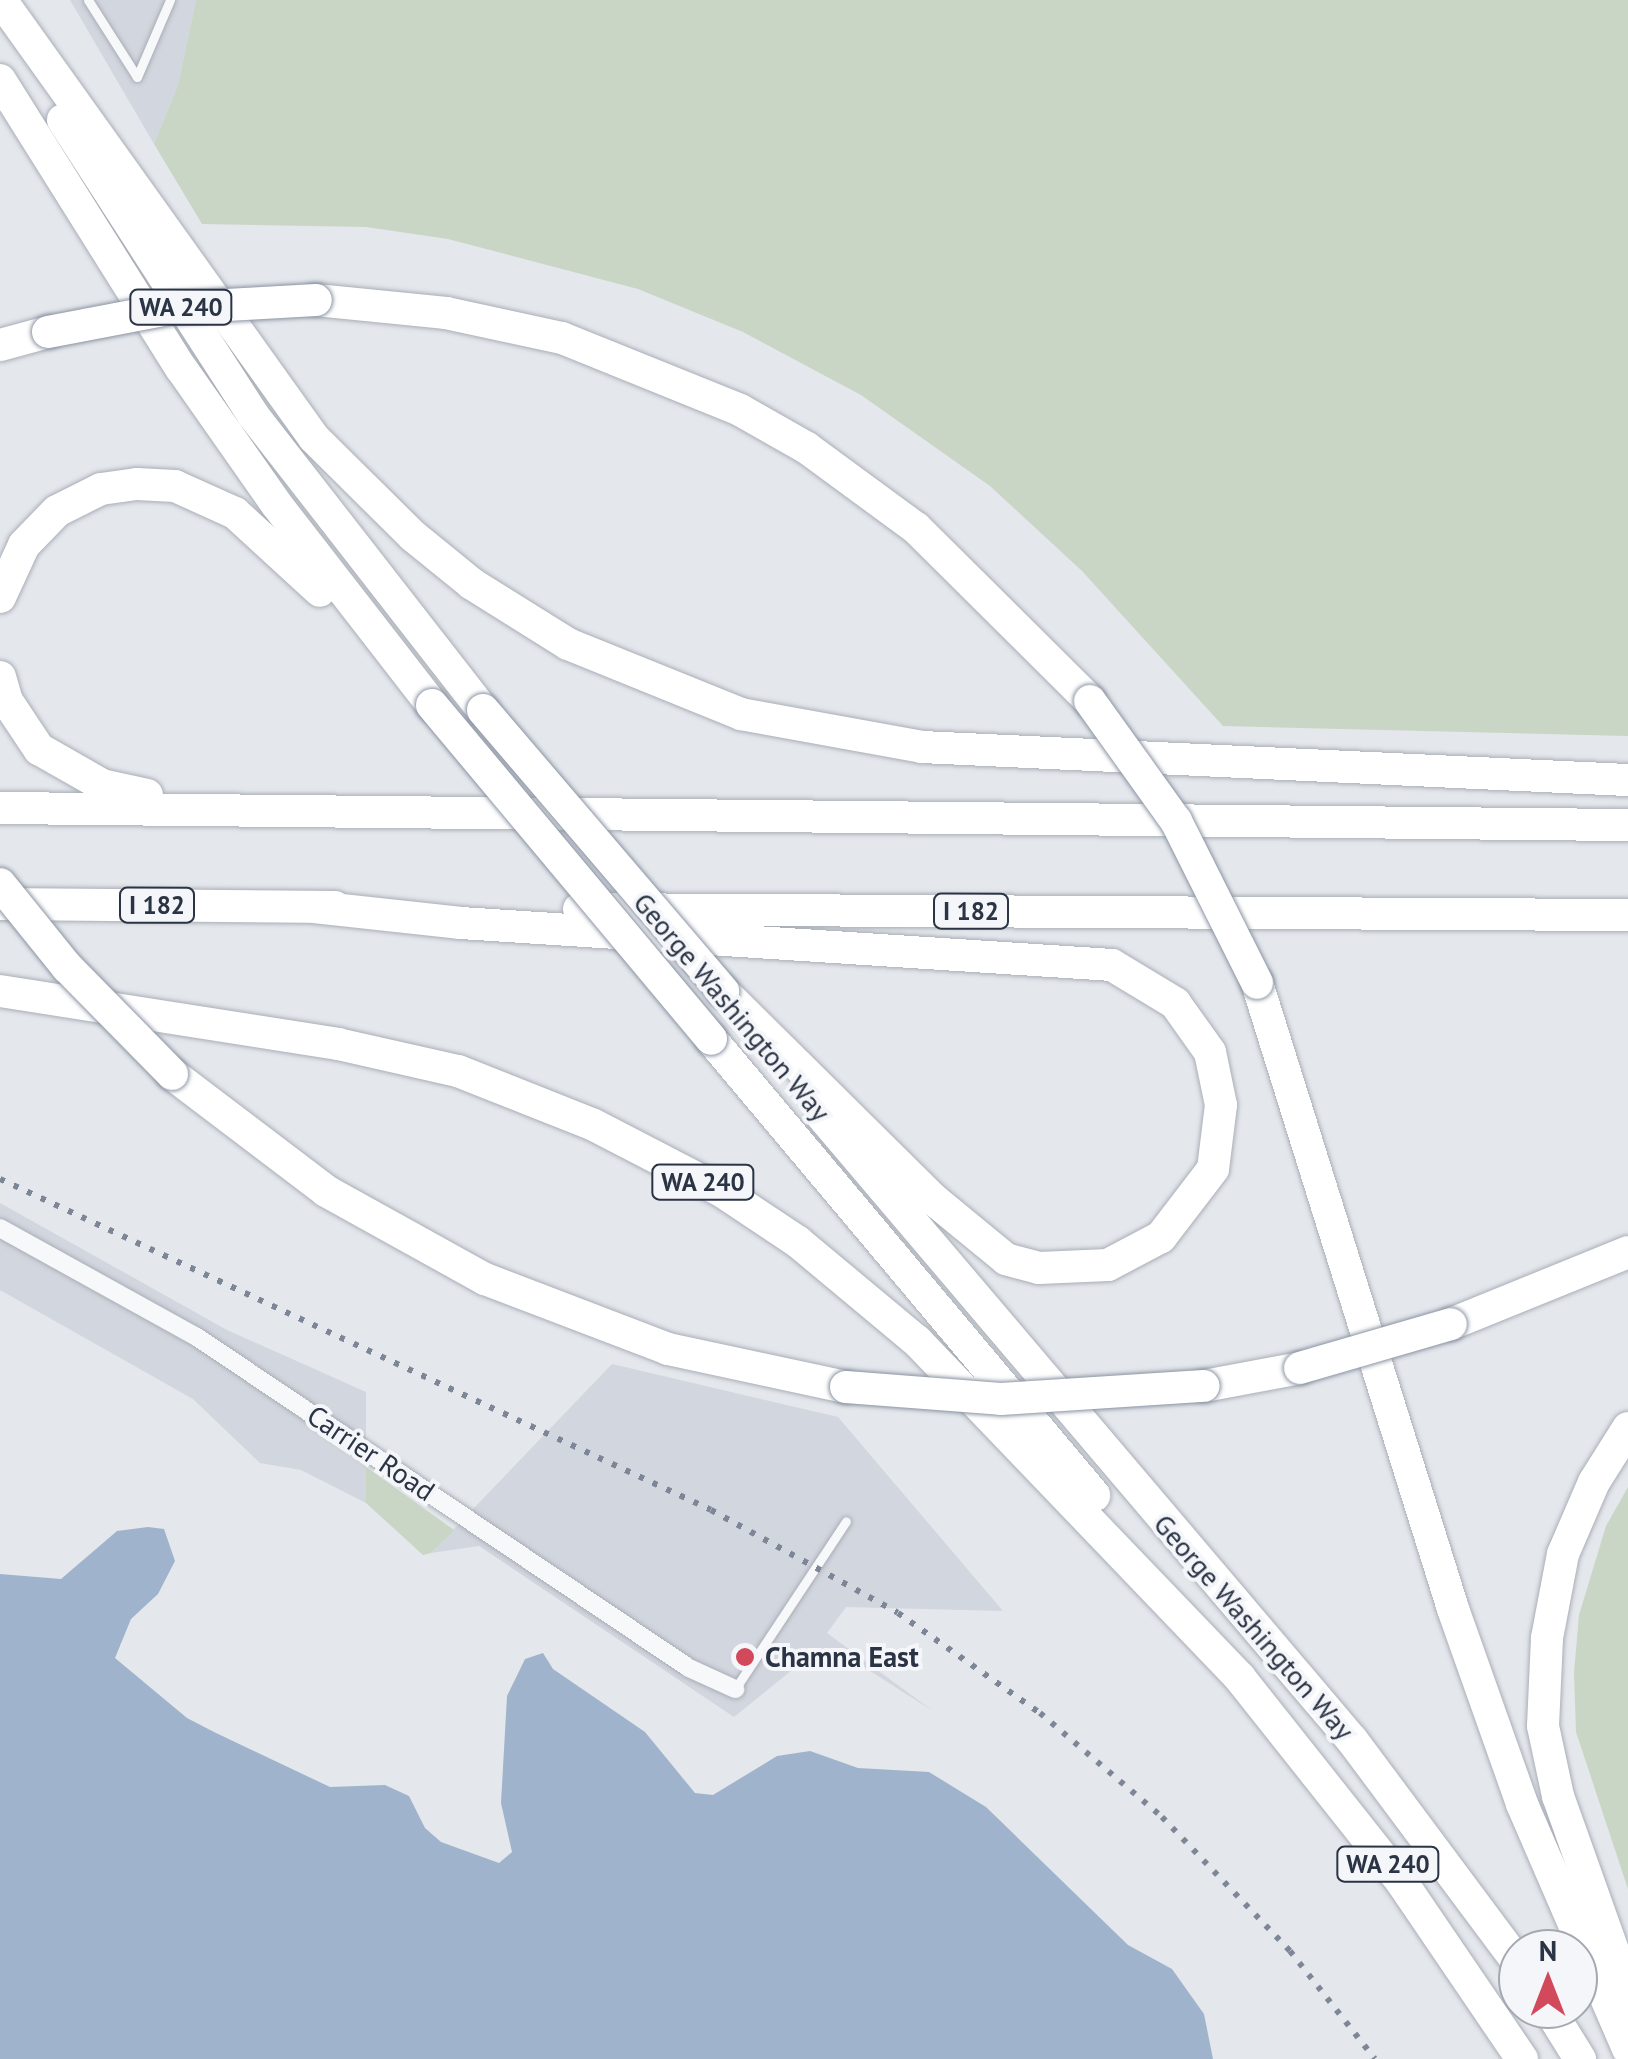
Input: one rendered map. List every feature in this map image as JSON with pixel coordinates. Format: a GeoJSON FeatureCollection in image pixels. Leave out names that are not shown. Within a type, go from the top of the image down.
{"type":"FeatureCollection","features":[{"type":"Feature","properties":{"kind":"highway"},"geometry":{"type":"LineString","coordinates":[[0,0],[199,286],[314,438],[378,504],[472,584],[584,652],[741,714],[922,748],[1628,780]]}},
{"type":"Feature","properties":{"kind":"highway","name":"George Washington Way"},"geometry":{"type":"LineString","coordinates":[[0,12],[163,283],[253,415],[483,710],[723,991],[1054,1394],[1352,1740],[1498,1936]]}},
{"type":"Feature","properties":{"kind":"highway","name":"George Washington Way"},"geometry":{"type":"LineString","coordinates":[[0,80],[181,368],[428,701],[960,1327],[1240,1678]]}},
{"type":"Feature","properties":{"kind":"highway","name":"WA 240"},"geometry":{"type":"LineString","coordinates":[[0,345],[174,308],[316,300],[446,313],[562,338],[740,410],[808,448],[916,528],[1090,702],[1176,821],[1258,983],[1454,1609],[1522,1804],[1628,2049]]}},
{"type":"Feature","properties":{"kind":"highway"},"geometry":{"type":"LineString","coordinates":[[0,597],[24,545],[57,511],[101,489],[175,486],[207,496],[257,527],[428,701]]}},
{"type":"Feature","properties":{"kind":"highway"},"geometry":{"type":"LineString","coordinates":[[0,677],[7,701],[39,749],[102,786],[306,810]]}},
{"type":"Feature","properties":{"kind":"highway"},"geometry":{"type":"LineString","coordinates":[[0,808],[1628,825]]}},
{"type":"Feature","properties":{"kind":"highway"},"geometry":{"type":"LineString","coordinates":[[0,884],[67,967],[172,1074],[326,1191],[485,1280],[668,1349],[846,1387],[1002,1399],[1204,1386],[1300,1368],[1451,1324],[1628,1252]]}},
{"type":"Feature","properties":{"kind":"highway","name":"I 182"},"geometry":{"type":"LineString","coordinates":[[0,904],[1628,916]]}},
{"type":"Feature","properties":{"kind":"highway"},"geometry":{"type":"LineString","coordinates":[[314,907],[461,923],[1112,964],[1175,1003],[1210,1052],[1221,1105],[1212,1169],[1162,1237],[1108,1265],[1039,1268],[1006,1259],[933,1200],[723,991]]}},
{"type":"Feature","properties":{"kind":"highway","name":"WA 240"},"geometry":{"type":"LineString","coordinates":[[0,991],[338,1044],[458,1070],[592,1124],[723,1192],[811,1252],[917,1340],[1240,1678],[1403,1884],[1522,2059]]}},
{"type":"Feature","properties":{"kind":"highway"},"geometry":{"type":"LineString","coordinates":[[1628,1428],[1594,1482],[1564,1554],[1543,1673],[1542,1726],[1558,1796],[1628,1993]]}},
{"type":"Feature","properties":{"kind":"highway"},"geometry":{"type":"LineString","coordinates":[[1561,2029],[1580,2059]]}},
{"type":"Feature","properties":{"kind":"street","name":"Carrier Road"},"geometry":{"type":"LineString","coordinates":[[0,1228],[196,1336],[689,1668],[735,1689]]}},
{"type":"Feature","properties":{"kind":"lane"},"geometry":{"type":"LineString","coordinates":[[88,0],[137,77],[170,0]]}},
{"type":"Feature","properties":{"kind":"lane"},"geometry":{"type":"LineString","coordinates":[[735,1689],[846,1521]]}},
{"type":"Feature","properties":{"kind":"shaded area"},"geometry":{"type":"Polygon","coordinates":[[[70,0],[196,0],[178,85],[154,144],[70,0]]]}},
{"type":"Feature","properties":{"kind":"shaded area"},"geometry":{"type":"Polygon","coordinates":[[[0,1203],[227,1330],[366,1392],[366,1503],[301,1470],[260,1463],[193,1399],[0,1290],[0,1203]]]}},
{"type":"Feature","properties":{"kind":"shaded area"},"geometry":{"type":"Polygon","coordinates":[[[612,1364],[838,1417],[1003,1611],[846,1607],[827,1633],[933,1711],[848,1657],[828,1652],[807,1658],[734,1717],[479,1546],[431,1553],[612,1364]]]}},
{"type":"Feature","properties":{"kind":"green space"},"geometry":{"type":"Polygon","coordinates":[[[196,0],[1628,0],[1628,736],[1223,726],[1082,571],[990,486],[861,395],[743,332],[638,289],[448,239],[366,227],[202,224],[154,144],[178,85],[196,0]]]}},
{"type":"Feature","properties":{"kind":"green space"},"geometry":{"type":"Polygon","coordinates":[[[366,1467],[454,1530],[431,1553],[423,1555],[366,1503],[366,1467]]]}},
{"type":"Feature","properties":{"kind":"green space"},"geometry":{"type":"Polygon","coordinates":[[[1628,1487],[1628,1889],[1576,1732],[1574,1673],[1579,1615],[1606,1526],[1628,1487]]]}},
{"type":"Feature","properties":{"kind":"water"},"geometry":{"type":"Polygon","coordinates":[[[164,1529],[175,1561],[158,1594],[131,1619],[115,1658],[187,1718],[214,1732],[330,1787],[385,1785],[409,1796],[425,1828],[441,1842],[499,1863],[512,1852],[501,1803],[507,1696],[525,1659],[543,1653],[553,1669],[645,1732],[695,1793],[713,1795],[777,1756],[810,1751],[858,1768],[929,1772],[986,1807],[1128,1945],[1172,1969],[1204,2014],[1213,2059],[0,2059],[0,1574],[61,1579],[117,1531],[164,1529]]]}},
{"type":"Feature","properties":{"kind":"railway"},"geometry":{"type":"LineString","coordinates":[[0,1179],[711,1510],[898,1613],[1040,1713],[1162,1817],[1290,1951],[1375,2059]]}},
{"type":"Feature","properties":{"kind":"place","name":"Chamna East"},"geometry":{"type":"Point","coordinates":[745,1657]}}]}
